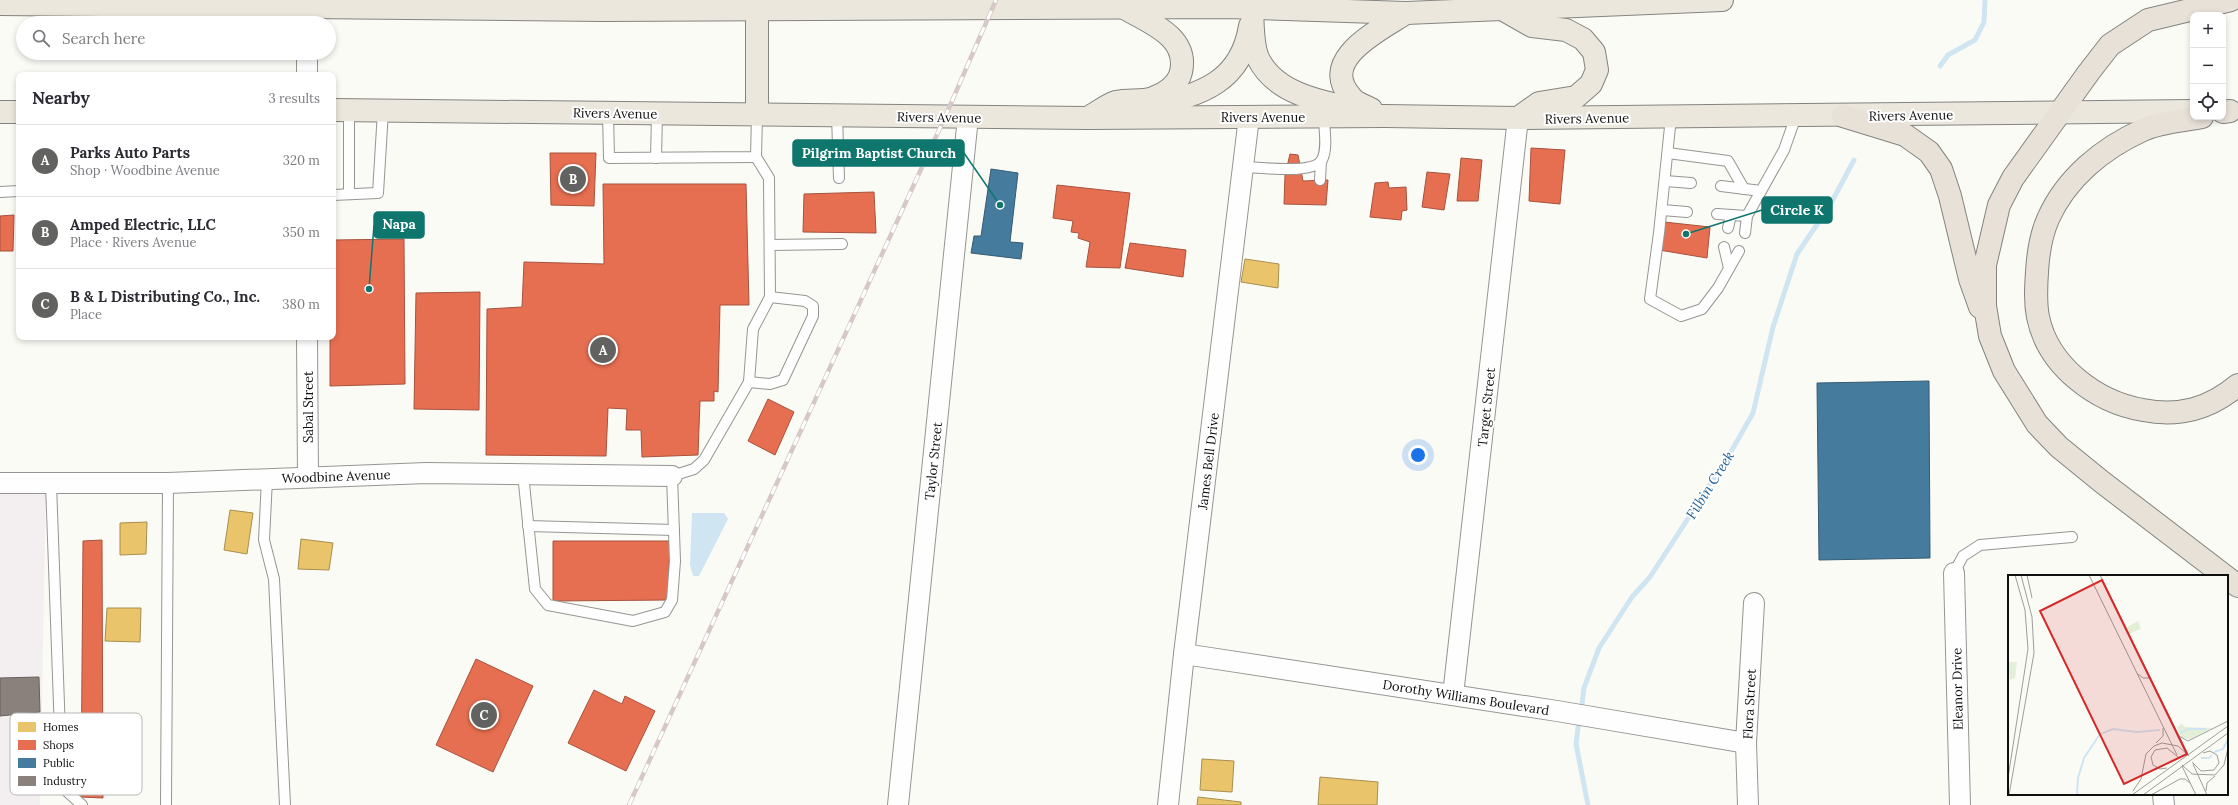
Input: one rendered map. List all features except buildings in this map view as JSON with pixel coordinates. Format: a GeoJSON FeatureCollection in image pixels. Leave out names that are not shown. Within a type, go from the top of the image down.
{"type":"FeatureCollection","features":[{"type":"Feature","properties":{"kind":"highway"},"geometry":{"type":"LineString","coordinates":[[1990,336],[1985,306],[1985,265],[1999,205],[2013,178],[2110,46],[2128,32],[2148,20],[2231,0]]}},
{"type":"Feature","properties":{"kind":"highway"},"geometry":{"type":"LineString","coordinates":[[1843,116],[1905,135],[1929,152],[1937,164],[1950,196],[1970,279],[1990,336],[2004,371],[2036,424],[2059,447],[2102,482],[2224,575]]}},
{"type":"Feature","properties":{"kind":"highway"},"geometry":{"type":"LineString","coordinates":[[2190,120],[2145,129],[2116,144],[2095,159],[2076,178],[2058,202],[2048,219],[2042,238],[2036,291],[2038,318],[2049,343],[2060,362],[2075,377],[2092,392],[2133,409],[2156,413],[2186,412],[2207,406],[2238,385]]}},
{"type":"Feature","properties":{"kind":"highway"},"geometry":{"type":"LineString","coordinates":[[2228,578],[2238,586]]}},
{"type":"Feature","properties":{"kind":"main road"},"geometry":{"type":"LineString","coordinates":[[0,4],[274,4],[307,16],[346,4],[898,4],[1124,8],[1252,4],[1406,13],[1439,6],[1502,9],[1722,0]]}},
{"type":"Feature","properties":{"kind":"main road"},"geometry":{"type":"LineString","coordinates":[[1252,4],[1253,33],[1258,57],[1276,80],[1286,88],[1329,104],[1385,116]]}},
{"type":"Feature","properties":{"kind":"main road"},"geometry":{"type":"LineString","coordinates":[[1132,118],[1151,106],[1203,91],[1226,76],[1239,60],[1247,42],[1252,4]]}},
{"type":"Feature","properties":{"kind":"main road"},"geometry":{"type":"LineString","coordinates":[[757,5],[757,115]]}},
{"type":"Feature","properties":{"kind":"main road"},"geometry":{"type":"LineString","coordinates":[[1086,118],[1116,102],[1152,99],[1168,91],[1180,77],[1182,53],[1173,39],[1160,28],[1124,8]]}},
{"type":"Feature","properties":{"kind":"main road"},"geometry":{"type":"LineString","coordinates":[[1502,9],[1532,26],[1566,30],[1584,39],[1594,52],[1597,70],[1591,84],[1576,97],[1539,103],[1518,118]]}},
{"type":"Feature","properties":{"kind":"main road"},"geometry":{"type":"LineString","coordinates":[[1385,116],[1352,99],[1342,82],[1341,67],[1350,53],[1362,42],[1406,13]]}},
{"type":"Feature","properties":{"kind":"main road","name":"Rivers Avenue"},"geometry":{"type":"LineString","coordinates":[[341,110],[1086,118],[1385,116],[1518,118],[2190,112]]}},
{"type":"Feature","properties":{"kind":"main road"},"geometry":{"type":"LineString","coordinates":[[0,112],[16,112]]}},
{"type":"Feature","properties":{"kind":"street"},"geometry":{"type":"LineString","coordinates":[[307,60],[307,72]]}},
{"type":"Feature","properties":{"kind":"street","name":"Taylor Street"},"geometry":{"type":"LineString","coordinates":[[898,805],[968,117]]}},
{"type":"Feature","properties":{"kind":"street","name":"James Bell Drive"},"geometry":{"type":"LineString","coordinates":[[1168,805],[1184,654],[1249,117]]}},
{"type":"Feature","properties":{"kind":"street","name":"Target Street"},"geometry":{"type":"LineString","coordinates":[[1453,695],[1518,118]]}},
{"type":"Feature","properties":{"kind":"street","name":"Sabal Street"},"geometry":{"type":"LineString","coordinates":[[307,340],[308,477]]}},
{"type":"Feature","properties":{"kind":"street","name":"Woodbine Avenue"},"geometry":{"type":"LineString","coordinates":[[0,483],[168,483],[426,473],[672,476]]}},
{"type":"Feature","properties":{"kind":"street","name":"Eleanor Drive"},"geometry":{"type":"LineString","coordinates":[[1954,573],[1960,805]]}},
{"type":"Feature","properties":{"kind":"street","name":"Flora Street"},"geometry":{"type":"LineString","coordinates":[[1748,805],[1746,743],[1754,603]]}},
{"type":"Feature","properties":{"kind":"street","name":"Dorothy Williams Boulevard"},"geometry":{"type":"LineString","coordinates":[[1184,654],[1557,710],[1746,743]]}},
{"type":"Feature","properties":{"kind":"street"},"geometry":{"type":"LineString","coordinates":[[2163,795],[2164,805]]}},
{"type":"Feature","properties":{"kind":"lane"},"geometry":{"type":"LineString","coordinates":[[341,110],[349,194]]}},
{"type":"Feature","properties":{"kind":"lane"},"geometry":{"type":"LineString","coordinates":[[336,195],[378,193],[383,111]]}},
{"type":"Feature","properties":{"kind":"lane"},"geometry":{"type":"LineString","coordinates":[[608,113],[609,158],[756,157]]}},
{"type":"Feature","properties":{"kind":"lane"},"geometry":{"type":"LineString","coordinates":[[656,158],[657,114]]}},
{"type":"Feature","properties":{"kind":"lane"},"geometry":{"type":"LineString","coordinates":[[523,474],[535,589],[548,605],[633,621],[664,612],[672,600],[675,561],[672,476],[694,469],[704,460],[749,382],[754,330],[770,297],[769,178],[756,157],[757,115]]}},
{"type":"Feature","properties":{"kind":"lane"},"geometry":{"type":"LineString","coordinates":[[837,115],[839,178]]}},
{"type":"Feature","properties":{"kind":"lane"},"geometry":{"type":"LineString","coordinates":[[1745,233],[1747,216],[1784,150],[1796,116]]}},
{"type":"Feature","properties":{"kind":"lane"},"geometry":{"type":"LineString","coordinates":[[1320,180],[1321,161],[1325,149],[1324,117]]}},
{"type":"Feature","properties":{"kind":"lane"},"geometry":{"type":"LineString","coordinates":[[1671,117],[1662,210],[1650,299],[1681,316],[1702,309],[1718,288],[1738,251]]}},
{"type":"Feature","properties":{"kind":"lane"},"geometry":{"type":"LineString","coordinates":[[1668,153],[1728,161],[1744,189]]}},
{"type":"Feature","properties":{"kind":"lane"},"geometry":{"type":"LineString","coordinates":[[1243,166],[1302,169],[1312,167],[1321,161]]}},
{"type":"Feature","properties":{"kind":"lane"},"geometry":{"type":"LineString","coordinates":[[1665,181],[1691,183]]}},
{"type":"Feature","properties":{"kind":"lane"},"geometry":{"type":"LineString","coordinates":[[1721,186],[1761,191]]}},
{"type":"Feature","properties":{"kind":"lane"},"geometry":{"type":"LineString","coordinates":[[0,192],[16,191]]}},
{"type":"Feature","properties":{"kind":"lane"},"geometry":{"type":"LineString","coordinates":[[1662,210],[1687,212]]}},
{"type":"Feature","properties":{"kind":"lane"},"geometry":{"type":"LineString","coordinates":[[1717,214],[1747,216]]}},
{"type":"Feature","properties":{"kind":"lane"},"geometry":{"type":"LineString","coordinates":[[1728,228],[1731,215]]}},
{"type":"Feature","properties":{"kind":"lane"},"geometry":{"type":"LineString","coordinates":[[770,245],[842,244]]}},
{"type":"Feature","properties":{"kind":"lane"},"geometry":{"type":"LineString","coordinates":[[1724,247],[1729,268]]}},
{"type":"Feature","properties":{"kind":"lane"},"geometry":{"type":"LineString","coordinates":[[749,382],[770,384],[783,380],[813,316],[813,306],[805,301],[770,297]]}},
{"type":"Feature","properties":{"kind":"lane"},"geometry":{"type":"LineString","coordinates":[[267,479],[264,540],[274,579],[285,805]]}},
{"type":"Feature","properties":{"kind":"lane"},"geometry":{"type":"LineString","coordinates":[[166,805],[168,483]]}},
{"type":"Feature","properties":{"kind":"lane"},"geometry":{"type":"LineString","coordinates":[[51,484],[59,713]]}},
{"type":"Feature","properties":{"kind":"lane"},"geometry":{"type":"LineString","coordinates":[[528,526],[674,530]]}},
{"type":"Feature","properties":{"kind":"lane"},"geometry":{"type":"LineString","coordinates":[[1954,573],[1963,556],[1980,545],[2072,537]]}},
{"type":"Feature","properties":{"kind":"lane"},"geometry":{"type":"LineString","coordinates":[[70,795],[82,805]]}},
{"type":"Feature","properties":{"kind":"shaded area"},"geometry":{"type":"Polygon","coordinates":[[[0,483],[46,484],[42,713],[10,713],[10,795],[40,795],[40,805],[0,805],[0,483]]]}},
{"type":"Feature","properties":{"kind":"water"},"geometry":{"type":"Polygon","coordinates":[[[692,513],[724,513],[728,519],[699,576],[693,576],[690,565],[692,513]]]}},
{"type":"Feature","properties":{"kind":"waterway","name":"Filbin Creek"},"geometry":{"type":"LineString","coordinates":[[1940,66],[1948,55],[1975,40],[1984,22],[1985,0]]}},
{"type":"Feature","properties":{"kind":"waterway","name":"Filbin Creek"},"geometry":{"type":"LineString","coordinates":[[1581,712],[1584,688],[1599,648],[1632,597],[1650,577],[1728,457],[1753,413],[1773,327],[1797,254],[1829,207],[1854,160]]}},
{"type":"Feature","properties":{"kind":"waterway","name":"Filbin Creek"},"geometry":{"type":"LineString","coordinates":[[1579,720],[1576,744],[1588,805]]}},
{"type":"Feature","properties":{"kind":"railway"},"geometry":{"type":"LineString","coordinates":[[629,805],[945,117],[996,0]]}},
{"type":"Feature","properties":{"kind":"place","name":"Amped Electric, LLC"},"geometry":{"type":"Point","coordinates":[573,179]}},
{"type":"Feature","properties":{"kind":"place","name":"Pilgrim Baptist Church"},"geometry":{"type":"Point","coordinates":[1000,205]}},
{"type":"Feature","properties":{"kind":"place","name":"Circle K"},"geometry":{"type":"Point","coordinates":[1686,234]}},
{"type":"Feature","properties":{"kind":"place","name":"Napa"},"geometry":{"type":"Point","coordinates":[369,289]}},
{"type":"Feature","properties":{"kind":"place","name":"Parks Auto Parts"},"geometry":{"type":"Point","coordinates":[603,350]}},
{"type":"Feature","properties":{"kind":"place","name":"B & L Distributing Co., Inc."},"geometry":{"type":"Point","coordinates":[484,715]}}]}
